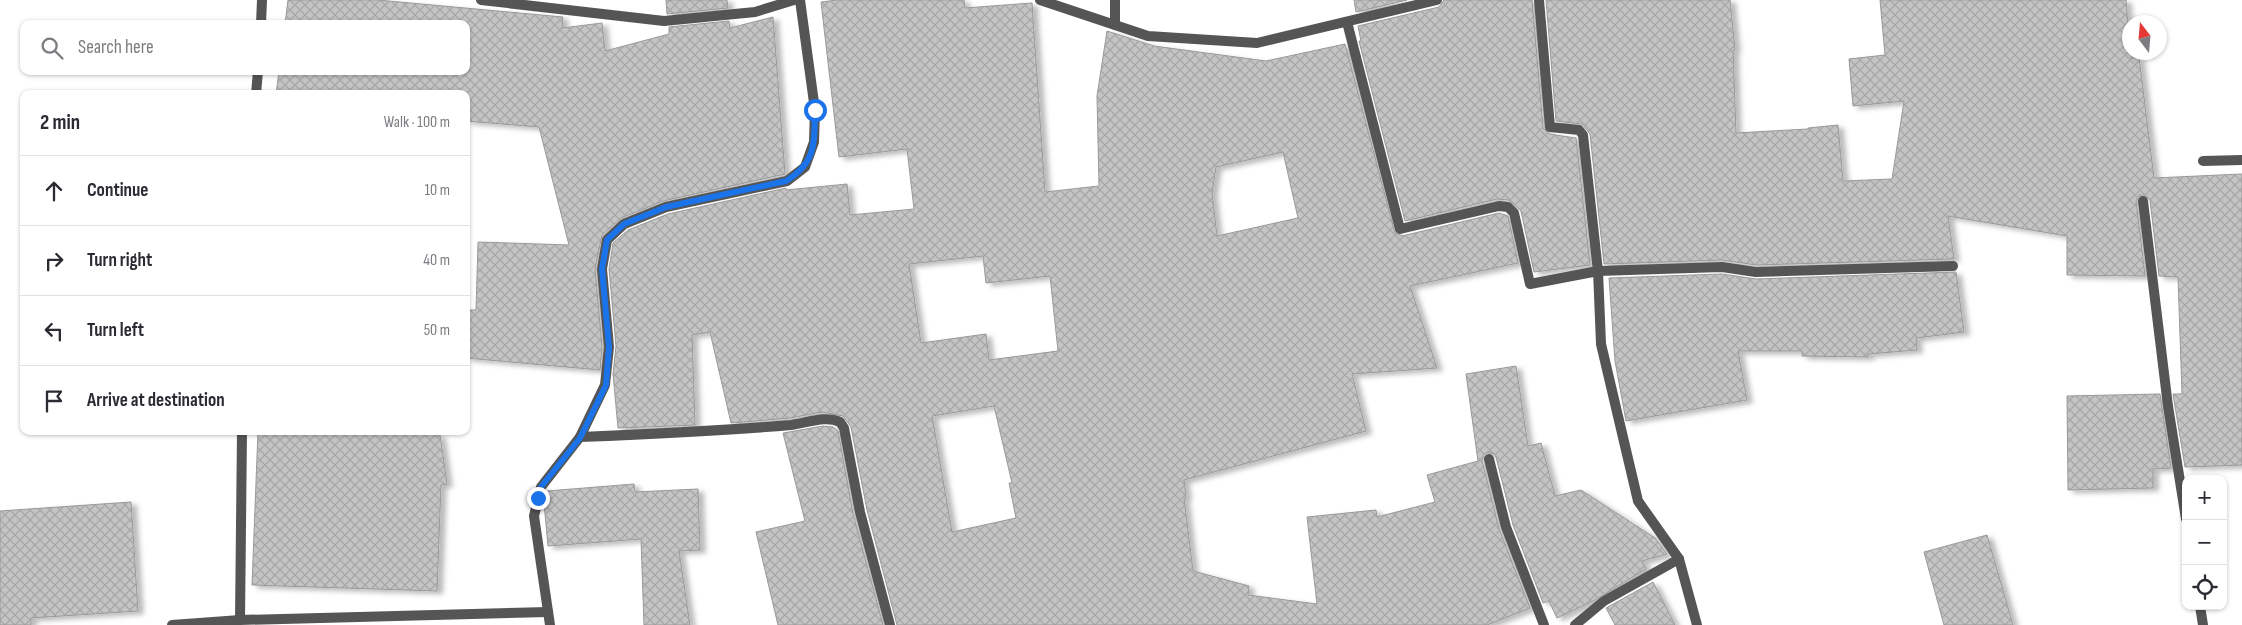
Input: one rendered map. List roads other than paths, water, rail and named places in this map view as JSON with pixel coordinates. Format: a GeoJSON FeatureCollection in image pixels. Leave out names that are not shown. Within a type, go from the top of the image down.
{"type":"FeatureCollection","features":[{"type":"Feature","properties":{"kind":"street"},"geometry":{"type":"LineString","coordinates":[[261,20],[262,0]]}},
{"type":"Feature","properties":{"kind":"street"},"geometry":{"type":"LineString","coordinates":[[480,0],[664,21],[755,12],[794,0]]}},
{"type":"Feature","properties":{"kind":"street"},"geometry":{"type":"LineString","coordinates":[[550,625],[534,516],[541,487],[580,438],[606,385],[609,347],[602,269],[607,240],[624,224],[666,207],[786,181],[805,167],[814,142],[815,110],[800,0]]}},
{"type":"Feature","properties":{"kind":"street"},"geometry":{"type":"LineString","coordinates":[[1040,0],[1148,36],[1257,43],[1437,0]]}},
{"type":"Feature","properties":{"kind":"street"},"geometry":{"type":"LineString","coordinates":[[1115,0],[1115,25]]}},
{"type":"Feature","properties":{"kind":"street"},"geometry":{"type":"LineString","coordinates":[[1539,0],[1550,127],[1579,130],[1583,135],[1598,271],[1601,344],[1638,501],[1679,559],[1696,625]]}},
{"type":"Feature","properties":{"kind":"street"},"geometry":{"type":"LineString","coordinates":[[1347,22],[1400,230],[1499,206],[1508,207],[1514,213],[1530,284],[1598,271],[1722,267],[1756,272],[1953,266]]}},
{"type":"Feature","properties":{"kind":"street"},"geometry":{"type":"LineString","coordinates":[[256,90],[258,75]]}},
{"type":"Feature","properties":{"kind":"street"},"geometry":{"type":"LineString","coordinates":[[2203,161],[2242,160]]}},
{"type":"Feature","properties":{"kind":"street"},"geometry":{"type":"LineString","coordinates":[[2142,201],[2168,406],[2182,494]]}},
{"type":"Feature","properties":{"kind":"street"},"geometry":{"type":"LineString","coordinates":[[580,438],[725,430],[830,419],[840,422],[844,428],[860,512],[890,625]]}},
{"type":"Feature","properties":{"kind":"street"},"geometry":{"type":"LineString","coordinates":[[240,620],[242,435]]}},
{"type":"Feature","properties":{"kind":"street"},"geometry":{"type":"LineString","coordinates":[[1489,459],[1506,527],[1544,625]]}},
{"type":"Feature","properties":{"kind":"street"},"geometry":{"type":"LineString","coordinates":[[1575,625],[1604,601],[1679,559]]}},
{"type":"Feature","properties":{"kind":"street"},"geometry":{"type":"LineString","coordinates":[[2201,610],[2203,625]]}},
{"type":"Feature","properties":{"kind":"street"},"geometry":{"type":"LineString","coordinates":[[172,625],[240,620],[548,612]]}}]}
